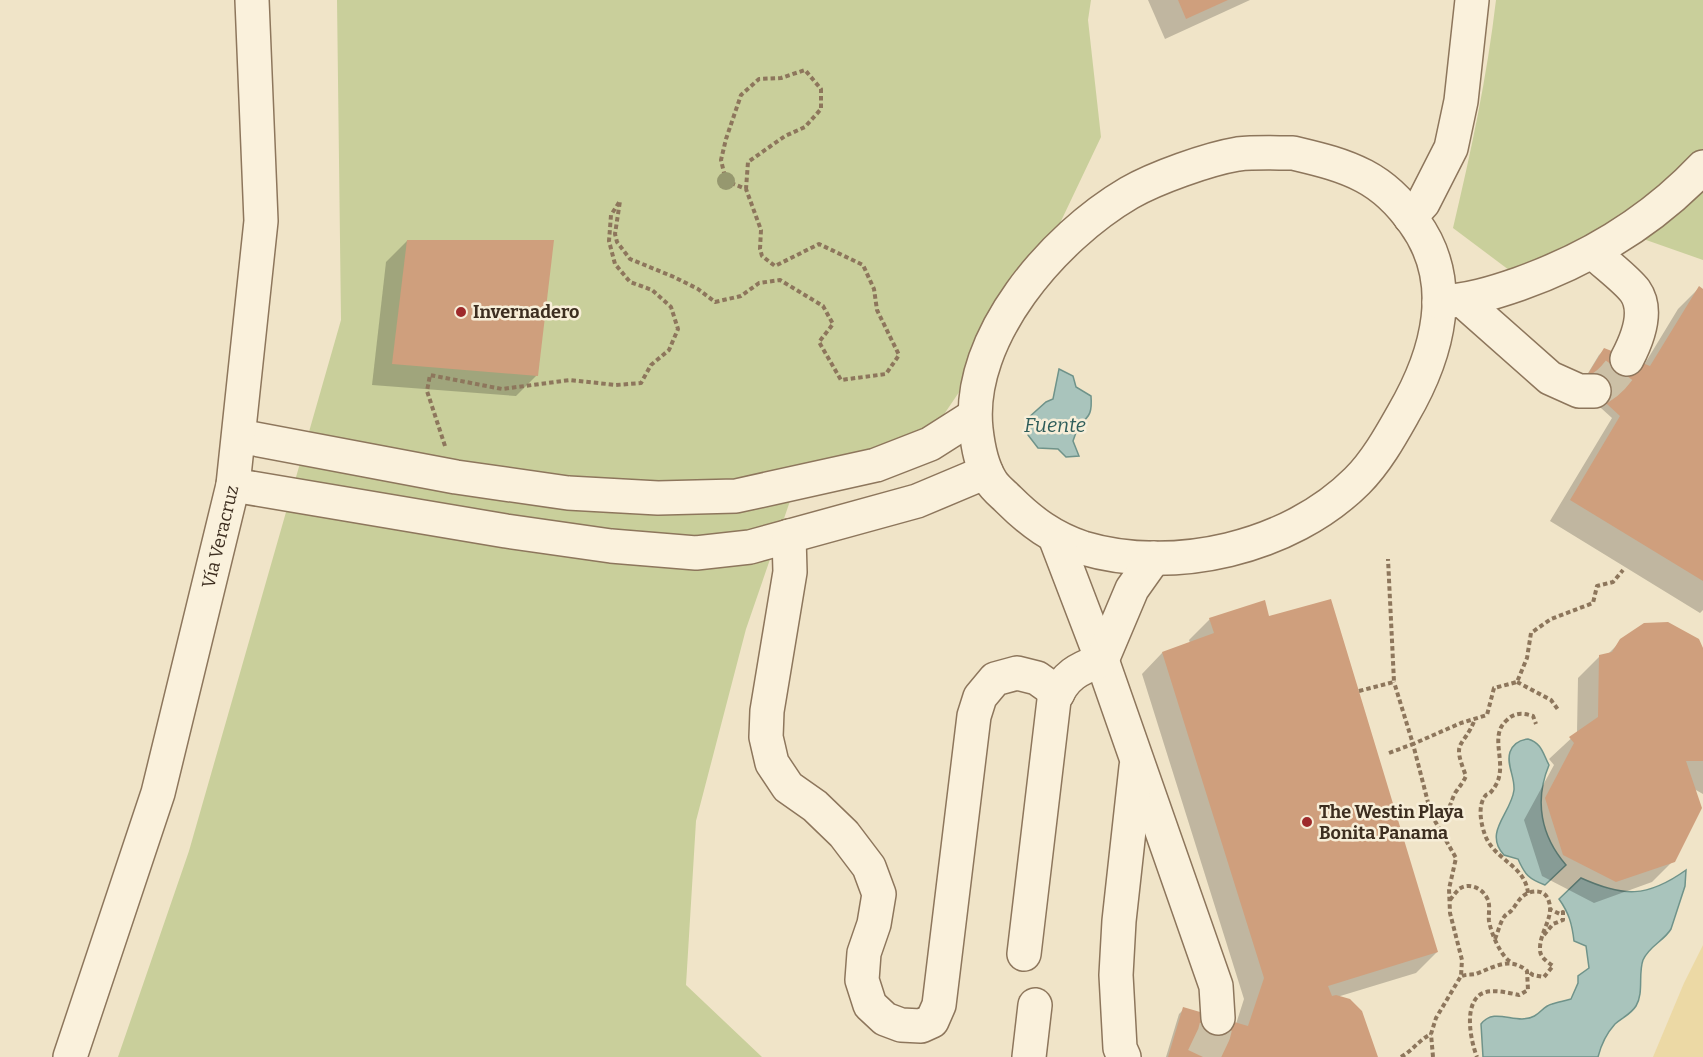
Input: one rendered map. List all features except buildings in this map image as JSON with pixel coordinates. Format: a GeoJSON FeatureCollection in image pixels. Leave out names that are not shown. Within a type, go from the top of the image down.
{"type":"FeatureCollection","features":[{"type":"Feature","properties":{"kind":"street","name":"Vía Veracruz"},"geometry":{"type":"LineString","coordinates":[[70,1057],[158,794],[233,485],[261,221],[252,0]]}},
{"type":"Feature","properties":{"kind":"street"},"geometry":{"type":"LineString","coordinates":[[1410,217],[1423,203],[1439,176],[1451,148],[1461,101],[1472,0]]}},
{"type":"Feature","properties":{"kind":"street"},"geometry":{"type":"LineString","coordinates":[[1352,171],[1390,185],[1408,179],[1432,159],[1455,131]]}},
{"type":"Feature","properties":{"kind":"street"},"geometry":{"type":"LineString","coordinates":[[1594,391],[1579,391],[1550,378],[1451,302],[1440,290],[1433,258],[1418,228],[1396,198],[1366,177],[1332,162],[1293,153],[1239,154],[1188,168],[1130,193],[1082,227],[1044,264],[1011,308],[983,363],[974,416],[978,449],[992,483],[1029,520],[1055,537],[1084,548],[1154,558],[1193,556],[1235,549],[1275,535],[1316,513],[1357,481],[1387,441],[1413,398],[1429,358],[1438,326],[1451,302],[1542,276],[1593,252],[1628,232],[1703,167]]}},
{"type":"Feature","properties":{"kind":"street"},"geometry":{"type":"LineString","coordinates":[[1593,252],[1635,292],[1641,308],[1639,330],[1627,359]]}},
{"type":"Feature","properties":{"kind":"street"},"geometry":{"type":"LineString","coordinates":[[239,436],[456,477],[568,493],[658,498],[736,496],[876,465],[930,444],[974,416]]}},
{"type":"Feature","properties":{"kind":"street"},"geometry":{"type":"LineString","coordinates":[[233,485],[506,531],[622,547],[696,554],[750,547],[917,501],[986,472]]}},
{"type":"Feature","properties":{"kind":"street"},"geometry":{"type":"LineString","coordinates":[[789,536],[790,572],[766,711],[766,737],[772,763],[788,786],[815,806],[844,834],[869,867],[879,894],[874,924],[864,953],[862,980],[870,1005],[885,1019],[901,1025],[921,1026],[932,1020],[939,1005],[974,716],[980,696],[995,679],[1017,673],[1037,678],[1058,693]]}},
{"type":"Feature","properties":{"kind":"street"},"geometry":{"type":"LineString","coordinates":[[1055,537],[1102,660],[1216,986],[1218,1018]]}},
{"type":"Feature","properties":{"kind":"street"},"geometry":{"type":"LineString","coordinates":[[1024,954],[1053,712],[1058,693],[1061,685],[1071,675],[1102,660],[1132,589],[1154,558]]}},
{"type":"Feature","properties":{"kind":"street"},"geometry":{"type":"LineString","coordinates":[[1124,1057],[1120,1048],[1117,986],[1118,943],[1137,760]]}},
{"type":"Feature","properties":{"kind":"street"},"geometry":{"type":"LineString","coordinates":[[1029,1057],[1035,1005]]}},
{"type":"Feature","properties":{"kind":"path"},"geometry":{"type":"LineString","coordinates":[[456,477],[427,391],[430,375],[502,389],[570,380],[616,386],[641,383],[651,365],[669,350],[678,329],[671,307],[652,291],[630,282],[615,264],[609,240],[611,215],[620,201],[615,234],[617,242],[630,259],[674,277],[715,302],[741,296],[759,283],[780,280],[823,306],[833,324],[819,342],[841,381],[886,374],[899,355],[877,310],[874,289],[863,265],[819,244],[775,266],[762,256],[760,249],[761,230],[746,189],[748,162],[785,136],[805,127],[821,109],[821,89],[805,70],[781,78],[759,79],[741,95],[721,160],[726,181],[746,189]]}},
{"type":"Feature","properties":{"kind":"path"},"geometry":{"type":"LineString","coordinates":[[1388,559],[1394,682],[1431,814],[1456,858],[1449,889],[1450,913],[1462,960],[1461,976],[1436,1018],[1431,1034],[1433,1057]]}},
{"type":"Feature","properties":{"kind":"path"},"geometry":{"type":"LineString","coordinates":[[1517,682],[1527,658],[1531,633],[1551,619],[1593,603],[1597,586],[1613,582],[1623,570]]}},
{"type":"Feature","properties":{"kind":"path"},"geometry":{"type":"LineString","coordinates":[[1359,691],[1394,682]]}},
{"type":"Feature","properties":{"kind":"path"},"geometry":{"type":"LineString","coordinates":[[1389,753],[1461,723],[1488,715],[1494,688],[1517,682],[1551,700],[1559,711]]}},
{"type":"Feature","properties":{"kind":"path"},"geometry":{"type":"LineString","coordinates":[[1528,893],[1525,878],[1492,849],[1480,818],[1486,795],[1495,787],[1499,778],[1501,764],[1498,744],[1499,729],[1517,713],[1533,716],[1536,724]]}},
{"type":"Feature","properties":{"kind":"path"},"geometry":{"type":"LineString","coordinates":[[1431,814],[1444,816],[1451,806],[1454,795],[1463,783],[1466,776],[1458,751],[1460,743],[1475,719]]}},
{"type":"Feature","properties":{"kind":"path"},"geometry":{"type":"LineString","coordinates":[[1450,900],[1458,890],[1466,886],[1476,887],[1486,896],[1489,904],[1489,921],[1496,939],[1504,958],[1517,963],[1533,975],[1544,977],[1553,966],[1544,959],[1539,949],[1550,909],[1550,902],[1545,894],[1540,891],[1523,896],[1512,911],[1504,916],[1496,939]]}},
{"type":"Feature","properties":{"kind":"path"},"geometry":{"type":"LineString","coordinates":[[1541,938],[1553,924],[1563,920],[1563,912],[1560,914],[1550,909]]}},
{"type":"Feature","properties":{"kind":"path"},"geometry":{"type":"LineString","coordinates":[[1461,976],[1512,962]]}},
{"type":"Feature","properties":{"kind":"path"},"geometry":{"type":"LineString","coordinates":[[1477,1057],[1470,1037],[1475,1001],[1481,994],[1487,992],[1508,992],[1519,995],[1528,990],[1527,971]]}},
{"type":"Feature","properties":{"kind":"path"},"geometry":{"type":"LineString","coordinates":[[1401,1057],[1431,1034]]}},
{"type":"Feature","properties":{"kind":"green space"},"geometry":{"type":"Polygon","coordinates":[[[337,0],[1091,0],[1088,20],[1101,137],[1052,240],[989,348],[932,432],[801,469],[746,629],[696,821],[686,985],[762,1057],[118,1057],[189,851],[341,320],[337,0]]]}},
{"type":"Feature","properties":{"kind":"green space"},"geometry":{"type":"Polygon","coordinates":[[[1496,0],[1703,0],[1703,260],[1612,228],[1509,270],[1453,228],[1478,114],[1496,0]]]}},
{"type":"Feature","properties":{"kind":"sand"},"geometry":{"type":"Polygon","coordinates":[[[1703,945],[1703,1057],[1653,1057],[1684,983],[1703,945]]]}},
{"type":"Feature","properties":{"kind":"water","name":"Fuente"},"geometry":{"type":"Polygon","coordinates":[[[1059,369],[1073,376],[1076,387],[1091,396],[1090,413],[1079,424],[1073,441],[1079,456],[1066,457],[1058,449],[1038,448],[1028,435],[1028,418],[1046,402],[1053,399],[1059,369]]]}},
{"type":"Feature","properties":{"kind":"water"},"geometry":{"type":"Polygon","coordinates":[[[1528,739],[1539,746],[1549,765],[1542,792],[1543,818],[1551,842],[1566,865],[1545,885],[1528,876],[1518,859],[1504,855],[1496,839],[1497,831],[1514,790],[1509,761],[1510,752],[1517,743],[1528,739]]]}},
{"type":"Feature","properties":{"kind":"water"},"geometry":{"type":"Polygon","coordinates":[[[1686,870],[1685,886],[1671,929],[1643,960],[1640,995],[1636,1006],[1612,1028],[1604,1040],[1598,1057],[1483,1057],[1481,1024],[1485,1020],[1495,1016],[1522,1019],[1533,1017],[1548,1005],[1571,999],[1578,983],[1578,976],[1589,968],[1586,946],[1574,941],[1570,919],[1559,899],[1581,878],[1610,889],[1635,892],[1659,886],[1686,870]]]}},
{"type":"Feature","properties":{"kind":"tunnel"},"geometry":{"type":"LineString","coordinates":[[1594,391],[1609,382],[1627,359]]}},
{"type":"Feature","properties":{"kind":"tunnel"},"geometry":{"type":"LineString","coordinates":[[1203,1057],[1214,1034],[1218,1018]]}},
{"type":"Feature","properties":{"kind":"place","name":"Invernadero"},"geometry":{"type":"Point","coordinates":[461,312]}},
{"type":"Feature","properties":{"kind":"place","name":"The Westin Playa Bonita Panama"},"geometry":{"type":"Point","coordinates":[1307,822]}}]}
